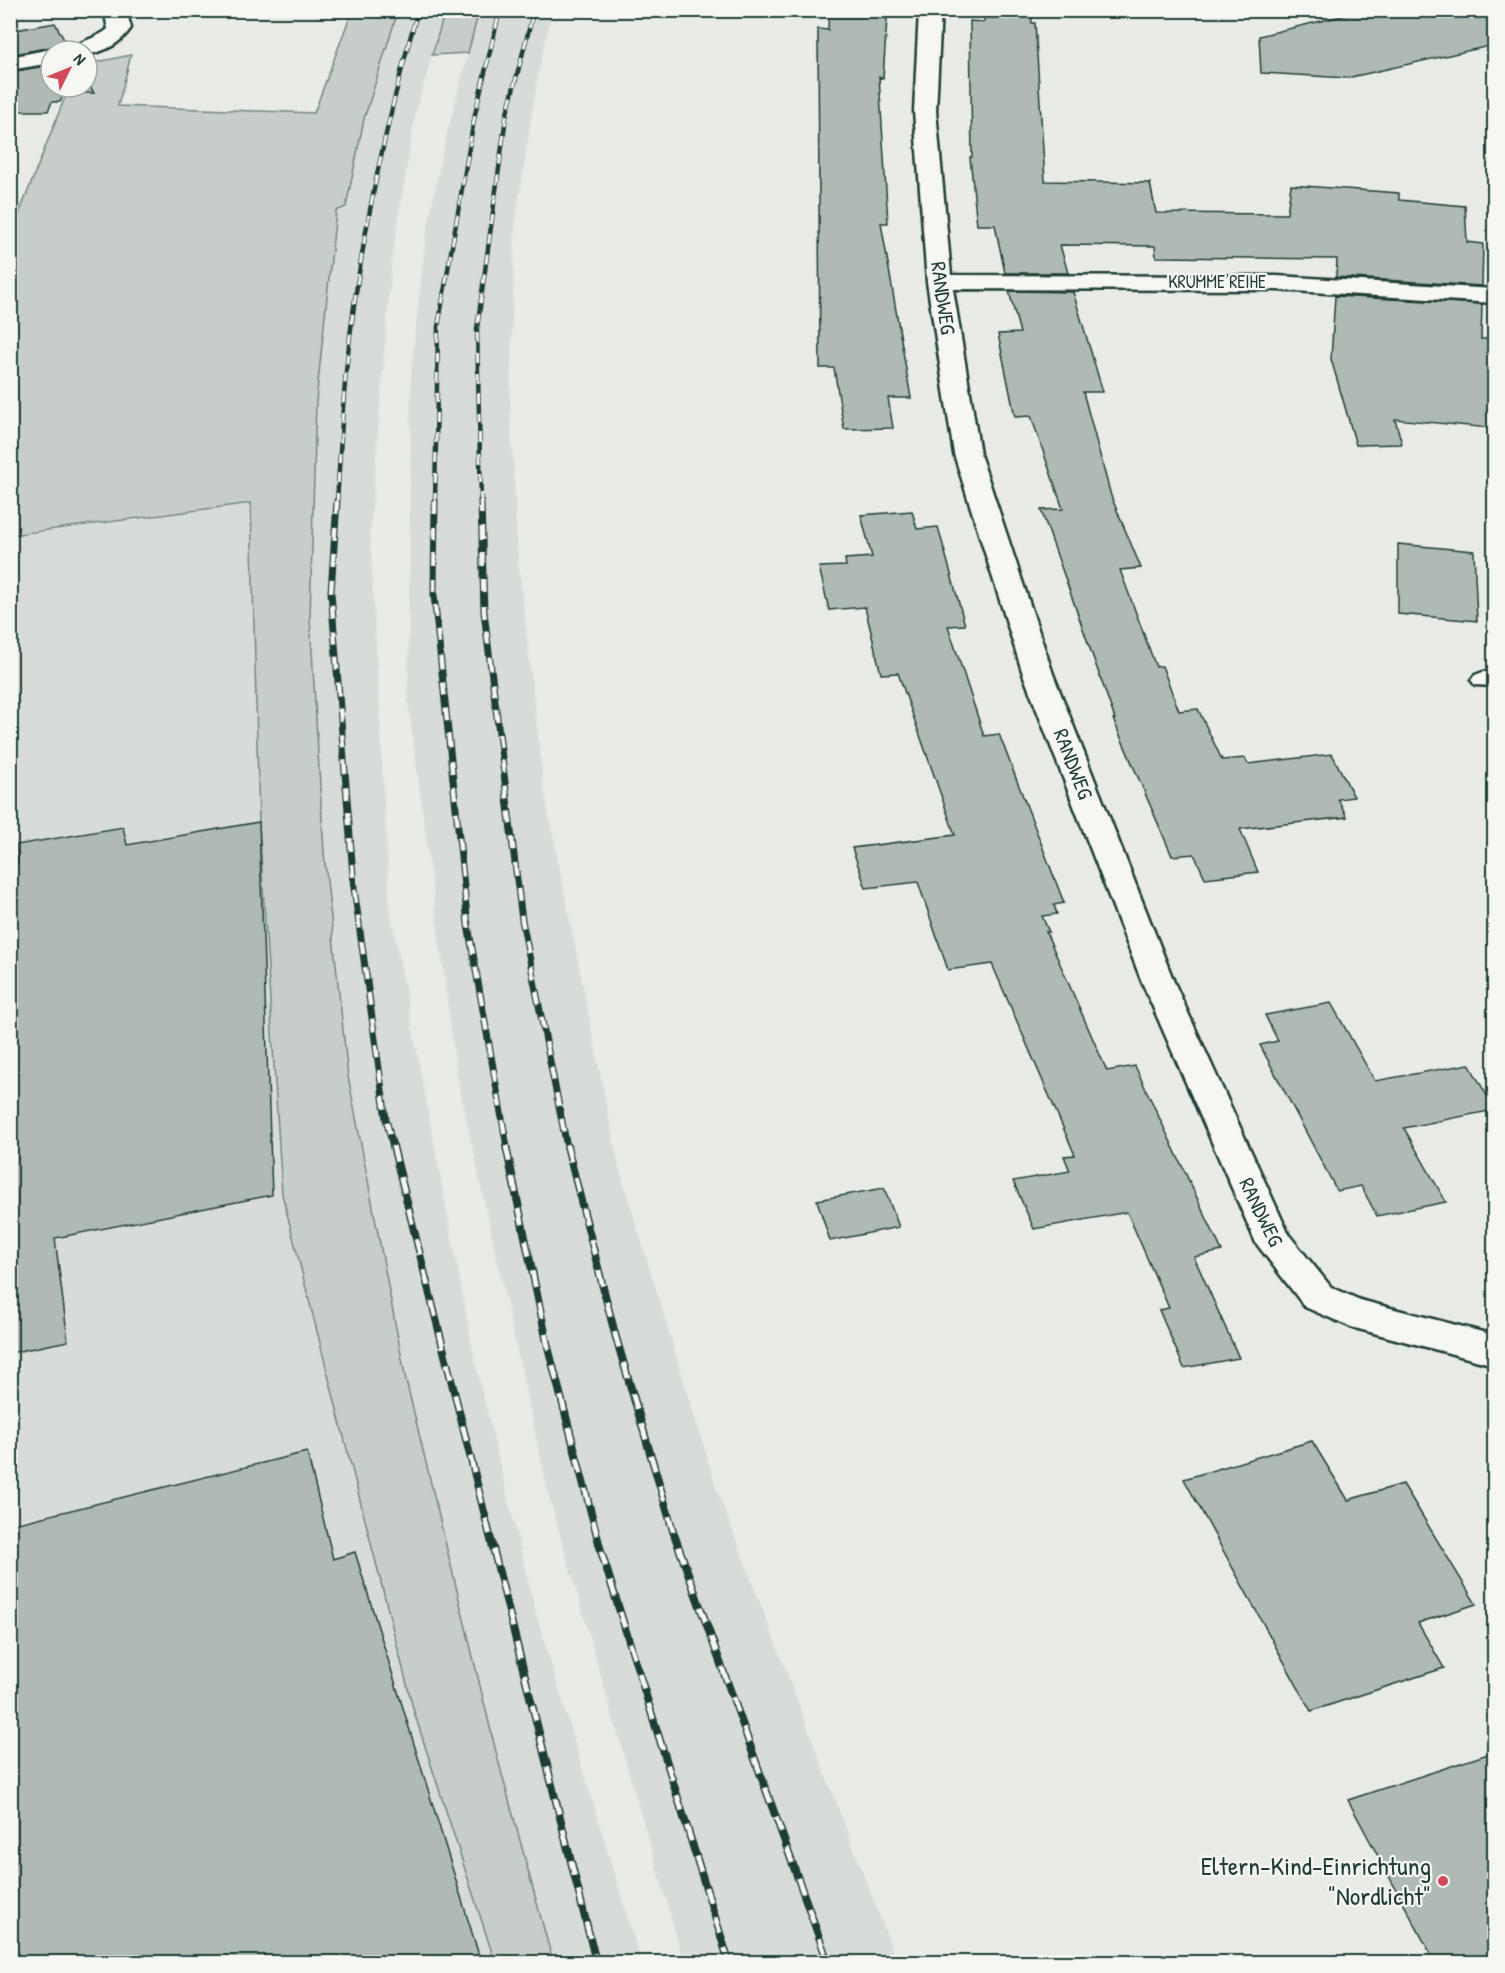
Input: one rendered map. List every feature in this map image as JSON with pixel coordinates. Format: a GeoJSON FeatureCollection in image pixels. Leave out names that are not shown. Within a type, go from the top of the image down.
{"type":"FeatureCollection","features":[{"type":"Feature","properties":{"kind":"street"},"geometry":{"type":"LineString","coordinates":[[99,46],[112,38],[120,28],[115,10]]}},
{"type":"Feature","properties":{"kind":"street","name":"RANDWEG"},"geometry":{"type":"LineString","coordinates":[[930,10],[925,111],[939,282],[967,454],[1038,674],[1158,982],[1274,1244],[1318,1298],[1352,1312],[1494,1350]]}},
{"type":"Feature","properties":{"kind":"street"},"geometry":{"type":"LineString","coordinates":[[10,64],[39,58]]}},
{"type":"Feature","properties":{"kind":"street","name":"KRUMME REIHE"},"geometry":{"type":"LineString","coordinates":[[939,282],[1277,282],[1494,296]]}},
{"type":"Feature","properties":{"kind":"shaded area"},"geometry":{"type":"Polygon","coordinates":[[[352,11],[398,11],[364,119],[346,207],[336,211],[316,402],[310,618],[324,853],[348,1076],[406,1380],[497,1756],[553,1962],[495,1962],[414,1712],[282,1194],[259,823],[251,503],[11,535],[11,234],[64,99],[99,99],[99,62],[131,55],[118,106],[314,113],[352,11]]]}},
{"type":"Feature","properties":{"kind":"shaded area"},"geometry":{"type":"Polygon","coordinates":[[[398,11],[445,11],[416,111],[392,258],[370,534],[390,909],[476,1366],[536,1614],[641,1962],[553,1962],[497,1756],[406,1380],[348,1076],[324,853],[310,618],[316,402],[336,211],[346,207],[364,119],[398,11]]]}},
{"type":"Feature","properties":{"kind":"shaded area"},"geometry":{"type":"Polygon","coordinates":[[[445,11],[479,11],[468,53],[432,55],[445,11]]]}},
{"type":"Feature","properties":{"kind":"shaded area"},"geometry":{"type":"Polygon","coordinates":[[[479,11],[552,11],[538,74],[515,225],[510,404],[518,558],[544,790],[619,1168],[717,1490],[897,1962],[684,1962],[549,1497],[457,1076],[408,701],[411,370],[426,236],[443,149],[479,11]]]}},
{"type":"Feature","properties":{"kind":"shaded area"},"geometry":{"type":"Polygon","coordinates":[[[251,503],[259,823],[414,1712],[495,1962],[11,1962],[10,535],[251,503]]]}},
{"type":"Feature","properties":{"kind":"building"},"geometry":{"type":"Polygon","coordinates":[[[829,10],[872,10],[871,17],[887,18],[883,78],[879,77],[888,223],[881,223],[911,398],[888,398],[893,428],[844,429],[834,368],[820,368],[818,29],[828,30],[829,10]]]}},
{"type":"Feature","properties":{"kind":"building"},"geometry":{"type":"Polygon","coordinates":[[[1031,10],[1032,23],[1035,23],[1045,181],[1150,183],[1156,213],[1287,214],[1291,185],[1399,193],[1399,200],[1465,206],[1467,242],[1483,244],[1482,286],[1336,277],[1337,259],[1156,257],[1155,246],[1060,245],[1068,273],[1005,273],[995,225],[977,225],[970,157],[972,157],[970,21],[984,22],[984,12],[1031,10]]]}},
{"type":"Feature","properties":{"kind":"building"},"geometry":{"type":"Polygon","coordinates":[[[1367,10],[1494,10],[1494,45],[1347,78],[1261,73],[1259,36],[1367,10]]]}},
{"type":"Feature","properties":{"kind":"building"},"geometry":{"type":"Polygon","coordinates":[[[55,23],[64,39],[39,39],[39,49],[10,55],[10,31],[55,23]]]}},
{"type":"Feature","properties":{"kind":"building"},"geometry":{"type":"Polygon","coordinates":[[[39,67],[39,99],[61,99],[60,102],[52,102],[48,111],[10,111],[10,72],[39,67]]]}},
{"type":"Feature","properties":{"kind":"building"},"geometry":{"type":"Polygon","coordinates":[[[1009,291],[1073,292],[1103,392],[1083,392],[1111,496],[1141,568],[1120,570],[1156,667],[1162,666],[1179,711],[1198,709],[1222,760],[1245,758],[1248,764],[1332,754],[1354,797],[1338,799],[1347,817],[1240,829],[1258,872],[1205,878],[1194,854],[1172,856],[1113,719],[1115,719],[1041,510],[1063,509],[1031,416],[1015,417],[998,334],[1020,333],[1009,291]]]}},
{"type":"Feature","properties":{"kind":"building"},"geometry":{"type":"Polygon","coordinates":[[[1335,296],[1482,304],[1481,339],[1488,339],[1490,428],[1395,419],[1402,444],[1356,445],[1331,359],[1335,296]]]}},
{"type":"Feature","properties":{"kind":"building"},"geometry":{"type":"Polygon","coordinates":[[[912,511],[917,529],[938,527],[965,625],[948,626],[984,736],[999,734],[1064,903],[1054,905],[1057,914],[1042,916],[1049,932],[1046,932],[1107,1071],[1135,1066],[1222,1251],[1194,1257],[1239,1358],[1184,1368],[1159,1310],[1169,1308],[1127,1212],[1034,1229],[1013,1181],[1070,1171],[1064,1156],[1075,1155],[992,964],[948,970],[918,882],[866,888],[852,848],[955,835],[898,673],[881,674],[865,607],[829,610],[819,567],[846,566],[845,559],[872,557],[861,515],[912,511]]]}},
{"type":"Feature","properties":{"kind":"building"},"geometry":{"type":"Polygon","coordinates":[[[1398,544],[1474,551],[1477,621],[1398,614],[1398,544]]]}},
{"type":"Feature","properties":{"kind":"building"},"geometry":{"type":"Polygon","coordinates":[[[259,822],[272,1195],[55,1238],[68,1341],[10,1353],[10,865],[18,863],[16,845],[123,827],[127,845],[259,822]]]}},
{"type":"Feature","properties":{"kind":"building"},"geometry":{"type":"Polygon","coordinates":[[[1331,1003],[1375,1081],[1469,1064],[1494,1110],[1404,1128],[1446,1202],[1377,1216],[1361,1186],[1337,1191],[1260,1045],[1278,1041],[1265,1015],[1331,1003]]]}},
{"type":"Feature","properties":{"kind":"building"},"geometry":{"type":"Polygon","coordinates":[[[884,1188],[899,1227],[830,1241],[817,1200],[884,1188]]]}},
{"type":"Feature","properties":{"kind":"building"},"geometry":{"type":"Polygon","coordinates":[[[1312,1441],[1348,1500],[1403,1484],[1476,1604],[1418,1623],[1444,1668],[1311,1711],[1184,1479],[1312,1441]]]}},
{"type":"Feature","properties":{"kind":"building"},"geometry":{"type":"Polygon","coordinates":[[[307,1452],[333,1559],[355,1552],[481,1962],[10,1962],[10,1525],[307,1452]]]}},
{"type":"Feature","properties":{"kind":"building","name":"Eltern-Kind-Einrichtung \"Nordlicht\""},"geometry":{"type":"Polygon","coordinates":[[[1494,1752],[1494,1962],[1435,1962],[1348,1800],[1494,1752]]]}},
{"type":"Feature","properties":{"kind":"railway"},"geometry":{"type":"LineString","coordinates":[[337,503],[345,380],[366,229],[384,141],[418,10]]}},
{"type":"Feature","properties":{"kind":"railway"},"geometry":{"type":"LineString","coordinates":[[435,503],[438,327],[475,114],[500,10]]}},
{"type":"Feature","properties":{"kind":"railway"},"geometry":{"type":"LineString","coordinates":[[481,503],[477,329],[506,117],[534,10]]}},
{"type":"Feature","properties":{"kind":"railway"},"geometry":{"type":"LineString","coordinates":[[337,501],[331,592],[354,888],[386,1119],[393,1147]]}},
{"type":"Feature","properties":{"kind":"railway"},"geometry":{"type":"LineString","coordinates":[[435,501],[434,595],[468,925],[507,1147]]}},
{"type":"Feature","properties":{"kind":"railway"},"geometry":{"type":"LineString","coordinates":[[481,501],[484,612],[522,920],[567,1147]]}},
{"type":"Feature","properties":{"kind":"railway"},"geometry":{"type":"LineString","coordinates":[[393,1146],[596,1962]]}},
{"type":"Feature","properties":{"kind":"railway"},"geometry":{"type":"LineString","coordinates":[[506,1146],[548,1347],[601,1551],[729,1962]]}},
{"type":"Feature","properties":{"kind":"railway"},"geometry":{"type":"LineString","coordinates":[[567,1146],[615,1334],[674,1534],[828,1962]]}},
{"type":"Feature","properties":{"kind":"place","name":"Eltern-Kind-Einrichtung \"Nordlicht\""},"geometry":{"type":"Point","coordinates":[1443,1881]}}]}
